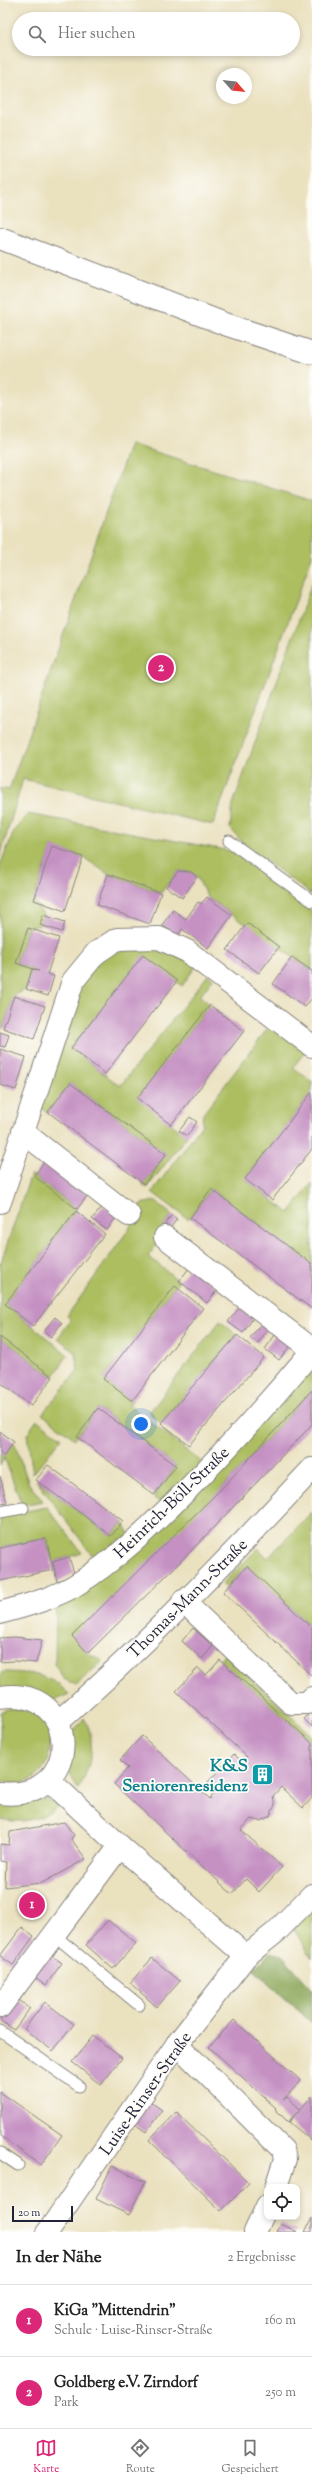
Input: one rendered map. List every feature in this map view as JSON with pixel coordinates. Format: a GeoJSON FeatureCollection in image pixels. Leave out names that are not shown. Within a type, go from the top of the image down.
{"type":"FeatureCollection","features":[{"type":"Feature","properties":{"kind":"street"},"geometry":{"type":"LineString","coordinates":[[0,238],[218,322],[312,352]]}},
{"type":"Feature","properties":{"kind":"street"},"geometry":{"type":"LineString","coordinates":[[0,1202],[73,981],[96,952],[117,939],[159,938],[187,951],[309,1038]]}},
{"type":"Feature","properties":{"kind":"street"},"geometry":{"type":"LineString","coordinates":[[23,1132],[129,1215]]}},
{"type":"Feature","properties":{"kind":"street","name":"Heinrich-Böll-Straße"},"geometry":{"type":"LineString","coordinates":[[0,1613],[73,1587],[99,1570],[166,1511],[226,1450],[263,1410],[312,1350],[165,1237]]}},
{"type":"Feature","properties":{"kind":"street","name":"Thomas-Mann-Straße"},"geometry":{"type":"LineString","coordinates":[[58,1722],[242,1544],[312,1469]]}},
{"type":"Feature","properties":{"kind":"street"},"geometry":{"type":"LineString","coordinates":[[183,1601],[291,1702],[307,1703],[312,1698]]}},
{"type":"Feature","properties":{"kind":"street"},"geometry":{"type":"LineString","coordinates":[[0,1697],[15,1695],[32,1698],[47,1708],[58,1722],[63,1737],[63,1752],[58,1767],[49,1780],[34,1790],[16,1795],[0,1793]]}},
{"type":"Feature","properties":{"kind":"street"},"geometry":{"type":"LineString","coordinates":[[49,1780],[120,1846],[246,1956]]}},
{"type":"Feature","properties":{"kind":"street"},"geometry":{"type":"LineString","coordinates":[[0,2007],[120,1846]]}},
{"type":"Feature","properties":{"kind":"street","name":"Luise-Rinser-Straße"},"geometry":{"type":"LineString","coordinates":[[48,2232],[177,2044],[246,1956],[276,1932],[312,1895]]}},
{"type":"Feature","properties":{"kind":"street"},"geometry":{"type":"LineString","coordinates":[[177,2044],[283,2150],[285,2159],[277,2184]]}},
{"type":"Feature","properties":{"kind":"street"},"geometry":{"type":"LineString","coordinates":[[255,2232],[264,2212]]}},
{"type":"Feature","properties":{"kind":"lane"},"geometry":{"type":"LineString","coordinates":[[229,841],[312,901]]}},
{"type":"Feature","properties":{"kind":"lane"},"geometry":{"type":"LineString","coordinates":[[0,1512],[23,1508]]}},
{"type":"Feature","properties":{"kind":"lane"},"geometry":{"type":"LineString","coordinates":[[54,1935],[139,2005]]}},
{"type":"Feature","properties":{"kind":"lane"},"geometry":{"type":"LineString","coordinates":[[0,2031],[79,2086]]}},
{"type":"Feature","properties":{"kind":"lane"},"geometry":{"type":"LineString","coordinates":[[0,2153],[18,2165]]}},
{"type":"Feature","properties":{"kind":"green space"},"geometry":{"type":"Polygon","coordinates":[[[130,444],[312,501],[312,557],[213,825],[23,779],[0,857],[0,788],[9,790],[130,444]]]}},
{"type":"Feature","properties":{"kind":"green space"},"geometry":{"type":"Polygon","coordinates":[[[312,583],[312,895],[243,843],[230,828],[233,804],[312,583]]]}},
{"type":"Feature","properties":{"kind":"green space"},"geometry":{"type":"Polygon","coordinates":[[[28,814],[231,851],[312,911],[312,971],[207,897],[197,877],[191,872],[178,871],[161,893],[108,874],[83,857],[52,847],[34,900],[43,915],[40,925],[28,928],[16,963],[32,969],[26,989],[14,996],[3,1028],[0,1028],[0,865],[15,829],[28,814]]]}},
{"type":"Feature","properties":{"kind":"green space"},"geometry":{"type":"Polygon","coordinates":[[[125,945],[158,945],[196,966],[182,986],[143,956],[71,1048],[120,1086],[208,975],[213,979],[200,996],[210,1005],[138,1098],[187,1136],[147,1188],[143,1185],[166,1154],[70,1083],[48,1113],[38,1105],[79,984],[100,958],[125,945]]]}},
{"type":"Feature","properties":{"kind":"green space"},"geometry":{"type":"Polygon","coordinates":[[[271,1024],[306,1051],[293,1067],[312,1082],[312,1092],[245,1179],[289,1213],[312,1183],[312,1264],[211,1189],[188,1219],[152,1192],[202,1125],[203,1114],[271,1024]]]}},
{"type":"Feature","properties":{"kind":"green space"},"geometry":{"type":"Polygon","coordinates":[[[31,1174],[77,1209],[5,1304],[68,1355],[53,1377],[0,1337],[0,1265],[31,1174]]]}},
{"type":"Feature","properties":{"kind":"green space"},"geometry":{"type":"Polygon","coordinates":[[[155,1201],[172,1215],[163,1227],[168,1231],[148,1256],[179,1281],[103,1379],[132,1401],[129,1405],[205,1465],[164,1506],[153,1497],[176,1466],[98,1408],[75,1439],[42,1414],[78,1370],[75,1352],[58,1338],[71,1320],[67,1316],[129,1229],[141,1204],[155,1201]]]}},
{"type":"Feature","properties":{"kind":"green space"},"geometry":{"type":"Polygon","coordinates":[[[220,1321],[237,1335],[161,1423],[149,1413],[220,1321]]]}},
{"type":"Feature","properties":{"kind":"green space"},"geometry":{"type":"Polygon","coordinates":[[[312,1360],[312,1390],[224,1486],[88,1653],[103,1661],[76,1685],[64,1679],[55,1665],[56,1606],[312,1360]]]}},
{"type":"Feature","properties":{"kind":"green space"},"geometry":{"type":"Polygon","coordinates":[[[37,1420],[62,1438],[33,1474],[27,1434],[37,1420]]]}},
{"type":"Feature","properties":{"kind":"green space"},"geometry":{"type":"Polygon","coordinates":[[[14,1442],[29,1484],[43,1501],[22,1505],[4,1457],[0,1466],[0,1453],[4,1456],[14,1442]]]}},
{"type":"Feature","properties":{"kind":"green space"},"geometry":{"type":"Polygon","coordinates":[[[36,1480],[111,1536],[123,1521],[130,1536],[118,1541],[95,1559],[36,1480]]]}},
{"type":"Feature","properties":{"kind":"green space"},"geometry":{"type":"Polygon","coordinates":[[[47,1507],[82,1553],[53,1562],[46,1538],[0,1548],[0,1516],[47,1507]]]}},
{"type":"Feature","properties":{"kind":"green space"},"geometry":{"type":"Polygon","coordinates":[[[312,1512],[312,1628],[247,1566],[226,1588],[222,1584],[258,1548],[268,1558],[312,1512]]]}},
{"type":"Feature","properties":{"kind":"green space"},"geometry":{"type":"Polygon","coordinates":[[[225,1654],[312,1736],[312,1743],[220,1660],[225,1654]]]}},
{"type":"Feature","properties":{"kind":"green space"},"geometry":{"type":"Polygon","coordinates":[[[5,1672],[40,1676],[54,1682],[69,1694],[53,1701],[0,1690],[0,1673],[5,1672]]]}},
{"type":"Feature","properties":{"kind":"green space"},"geometry":{"type":"Polygon","coordinates":[[[7,1709],[28,1712],[42,1721],[49,1735],[50,1751],[44,1766],[34,1778],[19,1783],[0,1780],[0,1712],[7,1709]]]}},
{"type":"Feature","properties":{"kind":"green space"},"geometry":{"type":"Polygon","coordinates":[[[84,1718],[90,1735],[91,1754],[83,1781],[78,1789],[68,1769],[75,1730],[84,1718]]]}},
{"type":"Feature","properties":{"kind":"green space"},"geometry":{"type":"Polygon","coordinates":[[[38,1799],[54,1802],[58,1807],[45,1815],[30,1820],[16,1821],[0,1819],[0,1804],[22,1804],[38,1799]]]}},
{"type":"Feature","properties":{"kind":"green space"},"geometry":{"type":"Polygon","coordinates":[[[311,1911],[312,1912],[312,1958],[293,1928],[311,1911]]]}},
{"type":"Feature","properties":{"kind":"green space"},"geometry":{"type":"Polygon","coordinates":[[[270,1952],[282,1955],[312,1989],[312,2023],[253,1969],[270,1952]]]}},
{"type":"Feature","properties":{"kind":"building"},"geometry":{"type":"Polygon","coordinates":[[[52,846],[83,857],[65,911],[34,900],[52,846]]]}},
{"type":"Feature","properties":{"kind":"building"},"geometry":{"type":"Polygon","coordinates":[[[178,871],[191,872],[197,877],[182,898],[166,887],[178,871]]]}},
{"type":"Feature","properties":{"kind":"building"},"geometry":{"type":"Polygon","coordinates":[[[108,874],[161,893],[150,924],[97,905],[108,874]]]}},
{"type":"Feature","properties":{"kind":"building"},"geometry":{"type":"Polygon","coordinates":[[[207,897],[232,915],[208,948],[182,929],[178,936],[162,925],[173,910],[186,919],[198,902],[201,904],[207,897]]]}},
{"type":"Feature","properties":{"kind":"building"},"geometry":{"type":"Polygon","coordinates":[[[43,915],[65,922],[62,932],[40,925],[43,915]]]}},
{"type":"Feature","properties":{"kind":"building"},"geometry":{"type":"Polygon","coordinates":[[[247,923],[279,947],[259,973],[227,950],[247,923]]]}},
{"type":"Feature","properties":{"kind":"building"},"geometry":{"type":"Polygon","coordinates":[[[28,928],[59,938],[47,974],[54,976],[48,996],[26,989],[32,969],[39,971],[16,963],[28,928]]]}},
{"type":"Feature","properties":{"kind":"building"},"geometry":{"type":"Polygon","coordinates":[[[143,955],[177,981],[105,1074],[71,1048],[143,955]]]}},
{"type":"Feature","properties":{"kind":"building"},"geometry":{"type":"Polygon","coordinates":[[[292,957],[312,971],[312,998],[305,1007],[273,984],[292,957]]]}},
{"type":"Feature","properties":{"kind":"building"},"geometry":{"type":"Polygon","coordinates":[[[14,996],[45,1006],[34,1039],[3,1028],[14,996]]]}},
{"type":"Feature","properties":{"kind":"building"},"geometry":{"type":"Polygon","coordinates":[[[210,1005],[244,1031],[171,1125],[137,1098],[210,1005]]]}},
{"type":"Feature","properties":{"kind":"building"},"geometry":{"type":"Polygon","coordinates":[[[0,1032],[9,1035],[5,1047],[0,1046],[0,1032]]]}},
{"type":"Feature","properties":{"kind":"building"},"geometry":{"type":"Polygon","coordinates":[[[0,1049],[26,1057],[16,1090],[0,1085],[0,1049]]]}},
{"type":"Feature","properties":{"kind":"building"},"geometry":{"type":"Polygon","coordinates":[[[70,1083],[166,1154],[144,1184],[48,1112],[70,1083]]]}},
{"type":"Feature","properties":{"kind":"building"},"geometry":{"type":"Polygon","coordinates":[[[312,1092],[312,1149],[272,1200],[245,1179],[312,1092]]]}},
{"type":"Feature","properties":{"kind":"building"},"geometry":{"type":"Polygon","coordinates":[[[190,1117],[197,1122],[187,1136],[179,1131],[190,1117]]]}},
{"type":"Feature","properties":{"kind":"building"},"geometry":{"type":"Polygon","coordinates":[[[44,1162],[88,1195],[77,1209],[34,1176],[44,1162]]]}},
{"type":"Feature","properties":{"kind":"building"},"geometry":{"type":"Polygon","coordinates":[[[211,1189],[312,1264],[312,1309],[190,1218],[211,1189]]]}},
{"type":"Feature","properties":{"kind":"building"},"geometry":{"type":"Polygon","coordinates":[[[103,1206],[117,1216],[107,1230],[92,1219],[103,1206]]]}},
{"type":"Feature","properties":{"kind":"building"},"geometry":{"type":"Polygon","coordinates":[[[76,1211],[105,1234],[33,1326],[5,1304],[76,1211]]]}},
{"type":"Feature","properties":{"kind":"building"},"geometry":{"type":"Polygon","coordinates":[[[172,1215],[177,1219],[168,1231],[163,1227],[172,1215]]]}},
{"type":"Feature","properties":{"kind":"building"},"geometry":{"type":"Polygon","coordinates":[[[190,1267],[218,1289],[207,1303],[179,1281],[190,1267]]]}},
{"type":"Feature","properties":{"kind":"building"},"geometry":{"type":"Polygon","coordinates":[[[175,1286],[203,1308],[132,1401],[103,1379],[175,1286]]]}},
{"type":"Feature","properties":{"kind":"building"},"geometry":{"type":"Polygon","coordinates":[[[239,1308],[253,1318],[243,1333],[228,1322],[239,1308]]]}},
{"type":"Feature","properties":{"kind":"building"},"geometry":{"type":"Polygon","coordinates":[[[55,1317],[62,1323],[51,1337],[44,1331],[55,1317]]]}},
{"type":"Feature","properties":{"kind":"building"},"geometry":{"type":"Polygon","coordinates":[[[261,1324],[268,1329],[258,1343],[250,1338],[261,1324]]]}},
{"type":"Feature","properties":{"kind":"building"},"geometry":{"type":"Polygon","coordinates":[[[237,1335],[264,1357],[189,1445],[161,1423],[237,1335]]]}},
{"type":"Feature","properties":{"kind":"building"},"geometry":{"type":"Polygon","coordinates":[[[275,1335],[290,1346],[279,1360],[265,1349],[275,1335]]]}},
{"type":"Feature","properties":{"kind":"building"},"geometry":{"type":"Polygon","coordinates":[[[0,1337],[53,1377],[31,1406],[0,1382],[0,1337]]]}},
{"type":"Feature","properties":{"kind":"building"},"geometry":{"type":"Polygon","coordinates":[[[312,1390],[312,1424],[191,1551],[88,1653],[72,1636],[224,1486],[312,1390]]]}},
{"type":"Feature","properties":{"kind":"building"},"geometry":{"type":"Polygon","coordinates":[[[98,1408],[176,1466],[154,1495],[77,1437],[98,1408]]]}},
{"type":"Feature","properties":{"kind":"building"},"geometry":{"type":"Polygon","coordinates":[[[0,1431],[14,1442],[4,1456],[0,1453],[0,1431]]]}},
{"type":"Feature","properties":{"kind":"building"},"geometry":{"type":"Polygon","coordinates":[[[48,1465],[123,1521],[111,1536],[36,1480],[48,1465]]]}},
{"type":"Feature","properties":{"kind":"building"},"geometry":{"type":"Polygon","coordinates":[[[0,1476],[7,1503],[0,1504],[0,1476]]]}},
{"type":"Feature","properties":{"kind":"building"},"geometry":{"type":"Polygon","coordinates":[[[46,1538],[53,1570],[0,1581],[0,1548],[46,1538]]]}},
{"type":"Feature","properties":{"kind":"building"},"geometry":{"type":"Polygon","coordinates":[[[69,1557],[74,1573],[57,1582],[53,1562],[69,1557]]]}},
{"type":"Feature","properties":{"kind":"building"},"geometry":{"type":"Polygon","coordinates":[[[247,1566],[312,1628],[312,1676],[223,1592],[247,1566]]]}},
{"type":"Feature","properties":{"kind":"building"},"geometry":{"type":"Polygon","coordinates":[[[193,1628],[213,1646],[202,1659],[182,1641],[193,1628]]]}},
{"type":"Feature","properties":{"kind":"building"},"geometry":{"type":"Polygon","coordinates":[[[15,1637],[42,1640],[36,1663],[14,1661],[0,1662],[0,1638],[15,1637]]]}},
{"type":"Feature","properties":{"kind":"building","name":"K&S Seniorenresidenz"},"geometry":{"type":"Polygon","coordinates":[[[220,1660],[312,1743],[312,1798],[303,1808],[281,1787],[273,1796],[275,1805],[270,1816],[260,1821],[251,1819],[241,1830],[282,1867],[259,1892],[246,1879],[232,1894],[114,1784],[128,1768],[120,1760],[142,1736],[210,1799],[216,1791],[207,1783],[234,1754],[242,1762],[247,1757],[176,1691],[198,1668],[206,1675],[220,1660]]]}},
{"type":"Feature","properties":{"kind":"building"},"geometry":{"type":"Polygon","coordinates":[[[310,1713],[312,1714],[312,1727],[304,1719],[310,1713]]]}},
{"type":"Feature","properties":{"kind":"building"},"geometry":{"type":"Polygon","coordinates":[[[64,1822],[74,1835],[71,1839],[86,1859],[42,1883],[5,1887],[6,1862],[0,1861],[0,1844],[9,1845],[10,1832],[64,1822]]]}},
{"type":"Feature","properties":{"kind":"building"},"geometry":{"type":"Polygon","coordinates":[[[108,1920],[136,1943],[113,1969],[86,1945],[108,1920]]]}},
{"type":"Feature","properties":{"kind":"building"},"geometry":{"type":"Polygon","coordinates":[[[22,1927],[34,1936],[13,1965],[0,1956],[22,1927]]]}},
{"type":"Feature","properties":{"kind":"building"},"geometry":{"type":"Polygon","coordinates":[[[48,1953],[62,1963],[46,1985],[32,1975],[48,1953]]]}},
{"type":"Feature","properties":{"kind":"building"},"geometry":{"type":"Polygon","coordinates":[[[152,1958],[180,1981],[157,2007],[130,1983],[152,1958]]]}},
{"type":"Feature","properties":{"kind":"building"},"geometry":{"type":"Polygon","coordinates":[[[16,1998],[30,2008],[14,2030],[0,2020],[16,1998]]]}},
{"type":"Feature","properties":{"kind":"building"},"geometry":{"type":"Polygon","coordinates":[[[45,2002],[74,2024],[53,2051],[24,2029],[45,2002]]]}},
{"type":"Feature","properties":{"kind":"building"},"geometry":{"type":"Polygon","coordinates":[[[234,2020],[301,2081],[283,2100],[287,2097],[300,2109],[288,2122],[275,2109],[276,2108],[209,2047],[234,2020]]]}},
{"type":"Feature","properties":{"kind":"building"},"geometry":{"type":"Polygon","coordinates":[[[93,2036],[122,2058],[101,2085],[72,2062],[93,2036]]]}},
{"type":"Feature","properties":{"kind":"building"},"geometry":{"type":"Polygon","coordinates":[[[0,2092],[62,2135],[41,2165],[0,2136],[0,2092]]]}},
{"type":"Feature","properties":{"kind":"building"},"geometry":{"type":"Polygon","coordinates":[[[312,2096],[312,2141],[289,2122],[312,2096]]]}},
{"type":"Feature","properties":{"kind":"building"},"geometry":{"type":"Polygon","coordinates":[[[148,2100],[162,2110],[146,2132],[132,2122],[148,2100]]]}},
{"type":"Feature","properties":{"kind":"building"},"geometry":{"type":"Polygon","coordinates":[[[176,2112],[249,2183],[221,2211],[149,2140],[176,2112]]]}},
{"type":"Feature","properties":{"kind":"building"},"geometry":{"type":"Polygon","coordinates":[[[112,2166],[145,2182],[129,2215],[96,2199],[112,2166]]]}},
{"type":"Feature","properties":{"kind":"building"},"geometry":{"type":"Polygon","coordinates":[[[312,2218],[312,2232],[305,2232],[312,2218]]]}},
{"type":"Feature","properties":{"kind":"building"},"geometry":{"type":"Polygon","coordinates":[[[281,2224],[298,2232],[277,2232],[281,2224]]]}},
{"type":"Feature","properties":{"kind":"place","name":"Goldberg e.V. Zirndorf"},"geometry":{"type":"Point","coordinates":[161,668]}},
{"type":"Feature","properties":{"kind":"place","name":"K&S Seniorenresidenz"},"geometry":{"type":"Point","coordinates":[263,1775]}},
{"type":"Feature","properties":{"kind":"place","name":"KiGa \"Mittendrin\""},"geometry":{"type":"Point","coordinates":[32,1905]}}]}
